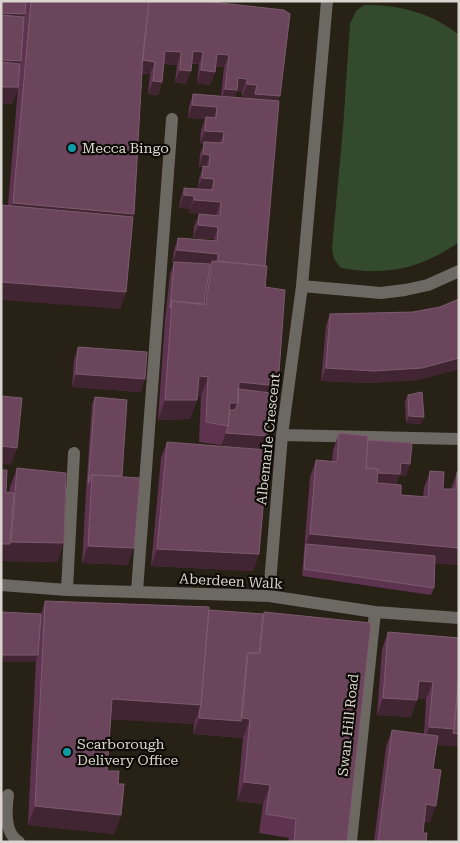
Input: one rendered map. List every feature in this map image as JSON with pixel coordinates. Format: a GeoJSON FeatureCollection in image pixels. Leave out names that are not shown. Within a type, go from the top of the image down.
{"type":"FeatureCollection","features":[{"type":"Feature","properties":{"kind":"street","name":"Albemarle Crescent"},"geometry":{"type":"LineString","coordinates":[[269,596],[282,435],[302,286],[327,1]]}},
{"type":"Feature","properties":{"kind":"street"},"geometry":{"type":"LineString","coordinates":[[137,591],[172,119]]}},
{"type":"Feature","properties":{"kind":"street"},"geometry":{"type":"LineString","coordinates":[[302,286],[381,293],[428,285],[459,271]]}},
{"type":"Feature","properties":{"kind":"street"},"geometry":{"type":"LineString","coordinates":[[282,435],[459,439]]}},
{"type":"Feature","properties":{"kind":"street"},"geometry":{"type":"LineString","coordinates":[[67,590],[74,453]]}},
{"type":"Feature","properties":{"kind":"street","name":"Aberdeen Walk"},"geometry":{"type":"LineString","coordinates":[[1,585],[67,590],[269,596],[375,612],[459,618]]}},
{"type":"Feature","properties":{"kind":"street","name":"Swan Hill Road"},"geometry":{"type":"LineString","coordinates":[[351,842],[375,612]]}},
{"type":"Feature","properties":{"kind":"street"},"geometry":{"type":"LineString","coordinates":[[8,794],[6,812],[9,829],[16,841],[19,842]]}},
{"type":"Feature","properties":{"kind":"green space"},"geometry":{"type":"Polygon","coordinates":[[[364,5],[390,6],[414,11],[426,15],[459,35],[459,242],[431,259],[417,264],[403,268],[373,271],[341,268],[334,259],[332,248],[350,24],[356,11],[364,5]]]}},
{"type":"Feature","properties":{"kind":"building"},"geometry":{"type":"Polygon","coordinates":[[[1,1],[26,1],[25,14],[1,13],[1,1]]]}},
{"type":"Feature","properties":{"kind":"building","name":"Mecca Bingo"},"geometry":{"type":"Polygon","coordinates":[[[31,1],[149,1],[143,53],[134,214],[13,203],[31,1]]]}},
{"type":"Feature","properties":{"kind":"building"},"geometry":{"type":"Polygon","coordinates":[[[149,1],[203,1],[284,10],[290,14],[280,96],[255,94],[257,85],[247,84],[247,79],[238,78],[237,90],[225,89],[229,55],[217,54],[215,72],[201,70],[203,52],[193,51],[191,71],[180,70],[181,52],[165,51],[162,82],[153,81],[155,62],[143,60],[149,1]]]}},
{"type":"Feature","properties":{"kind":"building"},"geometry":{"type":"Polygon","coordinates":[[[1,15],[24,17],[21,61],[1,60],[1,15]]]}},
{"type":"Feature","properties":{"kind":"building"},"geometry":{"type":"Polygon","coordinates":[[[1,62],[20,64],[18,87],[1,87],[1,62]]]}},
{"type":"Feature","properties":{"kind":"building"},"geometry":{"type":"Polygon","coordinates":[[[193,94],[279,101],[265,266],[218,261],[218,254],[177,250],[178,238],[217,241],[218,227],[198,225],[199,214],[220,216],[221,202],[194,200],[194,196],[184,195],[184,188],[213,190],[214,179],[202,178],[203,166],[209,167],[210,155],[203,154],[204,142],[223,143],[224,132],[205,131],[206,117],[216,118],[217,107],[192,105],[193,94]]]}},
{"type":"Feature","properties":{"kind":"building"},"geometry":{"type":"Polygon","coordinates":[[[1,205],[133,217],[126,292],[1,282],[1,205]]]}},
{"type":"Feature","properties":{"kind":"building"},"geometry":{"type":"Polygon","coordinates":[[[212,261],[267,266],[265,287],[285,290],[278,386],[239,382],[238,403],[230,403],[228,426],[206,422],[208,377],[199,376],[197,400],[165,400],[172,301],[206,305],[212,261]]]}},
{"type":"Feature","properties":{"kind":"building"},"geometry":{"type":"Polygon","coordinates":[[[174,262],[210,264],[204,304],[172,301],[170,308],[174,262]]]}},
{"type":"Feature","properties":{"kind":"building"},"geometry":{"type":"Polygon","coordinates":[[[459,299],[459,358],[422,368],[374,371],[326,368],[330,314],[413,312],[440,307],[459,299]]]}},
{"type":"Feature","properties":{"kind":"building"},"geometry":{"type":"Polygon","coordinates":[[[78,347],[147,352],[145,379],[76,374],[78,347]]]}},
{"type":"Feature","properties":{"kind":"building"},"geometry":{"type":"Polygon","coordinates":[[[238,389],[271,393],[268,436],[226,433],[230,410],[235,410],[238,403],[238,389]]]}},
{"type":"Feature","properties":{"kind":"building"},"geometry":{"type":"Polygon","coordinates":[[[422,392],[424,417],[409,416],[408,395],[422,392]]]}},
{"type":"Feature","properties":{"kind":"building"},"geometry":{"type":"Polygon","coordinates":[[[1,396],[22,398],[17,448],[1,446],[1,396]]]}},
{"type":"Feature","properties":{"kind":"building"},"geometry":{"type":"Polygon","coordinates":[[[95,397],[127,400],[122,476],[92,475],[88,484],[95,397]]]}},
{"type":"Feature","properties":{"kind":"building"},"geometry":{"type":"Polygon","coordinates":[[[339,433],[368,436],[366,468],[378,469],[377,483],[401,485],[401,495],[428,497],[430,471],[444,472],[443,489],[456,489],[457,472],[459,472],[459,548],[310,534],[316,460],[337,462],[339,433]]]}},
{"type":"Feature","properties":{"kind":"building"},"geometry":{"type":"Polygon","coordinates":[[[368,440],[412,443],[410,464],[401,463],[400,474],[378,473],[378,469],[366,468],[368,440]]]}},
{"type":"Feature","properties":{"kind":"building"},"geometry":{"type":"Polygon","coordinates":[[[167,442],[268,450],[259,554],[157,549],[167,442]]]}},
{"type":"Feature","properties":{"kind":"building"},"geometry":{"type":"Polygon","coordinates":[[[17,468],[66,473],[64,543],[11,542],[17,468]]]}},
{"type":"Feature","properties":{"kind":"building"},"geometry":{"type":"Polygon","coordinates":[[[1,470],[7,470],[6,492],[14,493],[10,544],[1,544],[1,470]]]}},
{"type":"Feature","properties":{"kind":"building"},"geometry":{"type":"Polygon","coordinates":[[[92,475],[140,478],[134,548],[88,546],[92,475]]]}},
{"type":"Feature","properties":{"kind":"building"},"geometry":{"type":"Polygon","coordinates":[[[306,544],[435,556],[434,588],[304,569],[306,544]]]}},
{"type":"Feature","properties":{"kind":"building","name":"Scarborough Delivery Office"},"geometry":{"type":"Polygon","coordinates":[[[45,601],[209,607],[201,705],[112,699],[107,771],[119,771],[118,784],[124,784],[121,815],[35,806],[45,601]]]}},
{"type":"Feature","properties":{"kind":"building"},"geometry":{"type":"Polygon","coordinates":[[[209,610],[263,614],[259,653],[248,653],[247,655],[241,721],[199,718],[209,610]]]}},
{"type":"Feature","properties":{"kind":"building"},"geometry":{"type":"Polygon","coordinates":[[[1,612],[41,614],[38,655],[1,655],[1,612]]]}},
{"type":"Feature","properties":{"kind":"building"},"geometry":{"type":"Polygon","coordinates":[[[264,612],[371,623],[347,842],[294,842],[296,819],[266,814],[270,785],[244,782],[250,719],[242,718],[248,653],[260,653],[264,612]]]}},
{"type":"Feature","properties":{"kind":"building"},"geometry":{"type":"Polygon","coordinates":[[[388,632],[459,638],[459,676],[454,729],[429,727],[433,682],[419,681],[417,700],[383,698],[388,632]]]}},
{"type":"Feature","properties":{"kind":"building"},"geometry":{"type":"Polygon","coordinates":[[[459,676],[459,734],[453,733],[459,676]]]}},
{"type":"Feature","properties":{"kind":"building"},"geometry":{"type":"Polygon","coordinates":[[[392,730],[438,736],[433,769],[441,770],[436,806],[426,804],[423,833],[427,833],[426,842],[378,842],[392,730]]]}},
{"type":"Feature","properties":{"kind":"place","name":"Mecca Bingo"},"geometry":{"type":"Point","coordinates":[72,148]}},
{"type":"Feature","properties":{"kind":"place","name":"Scarborough Delivery Office"},"geometry":{"type":"Point","coordinates":[67,752]}}]}
